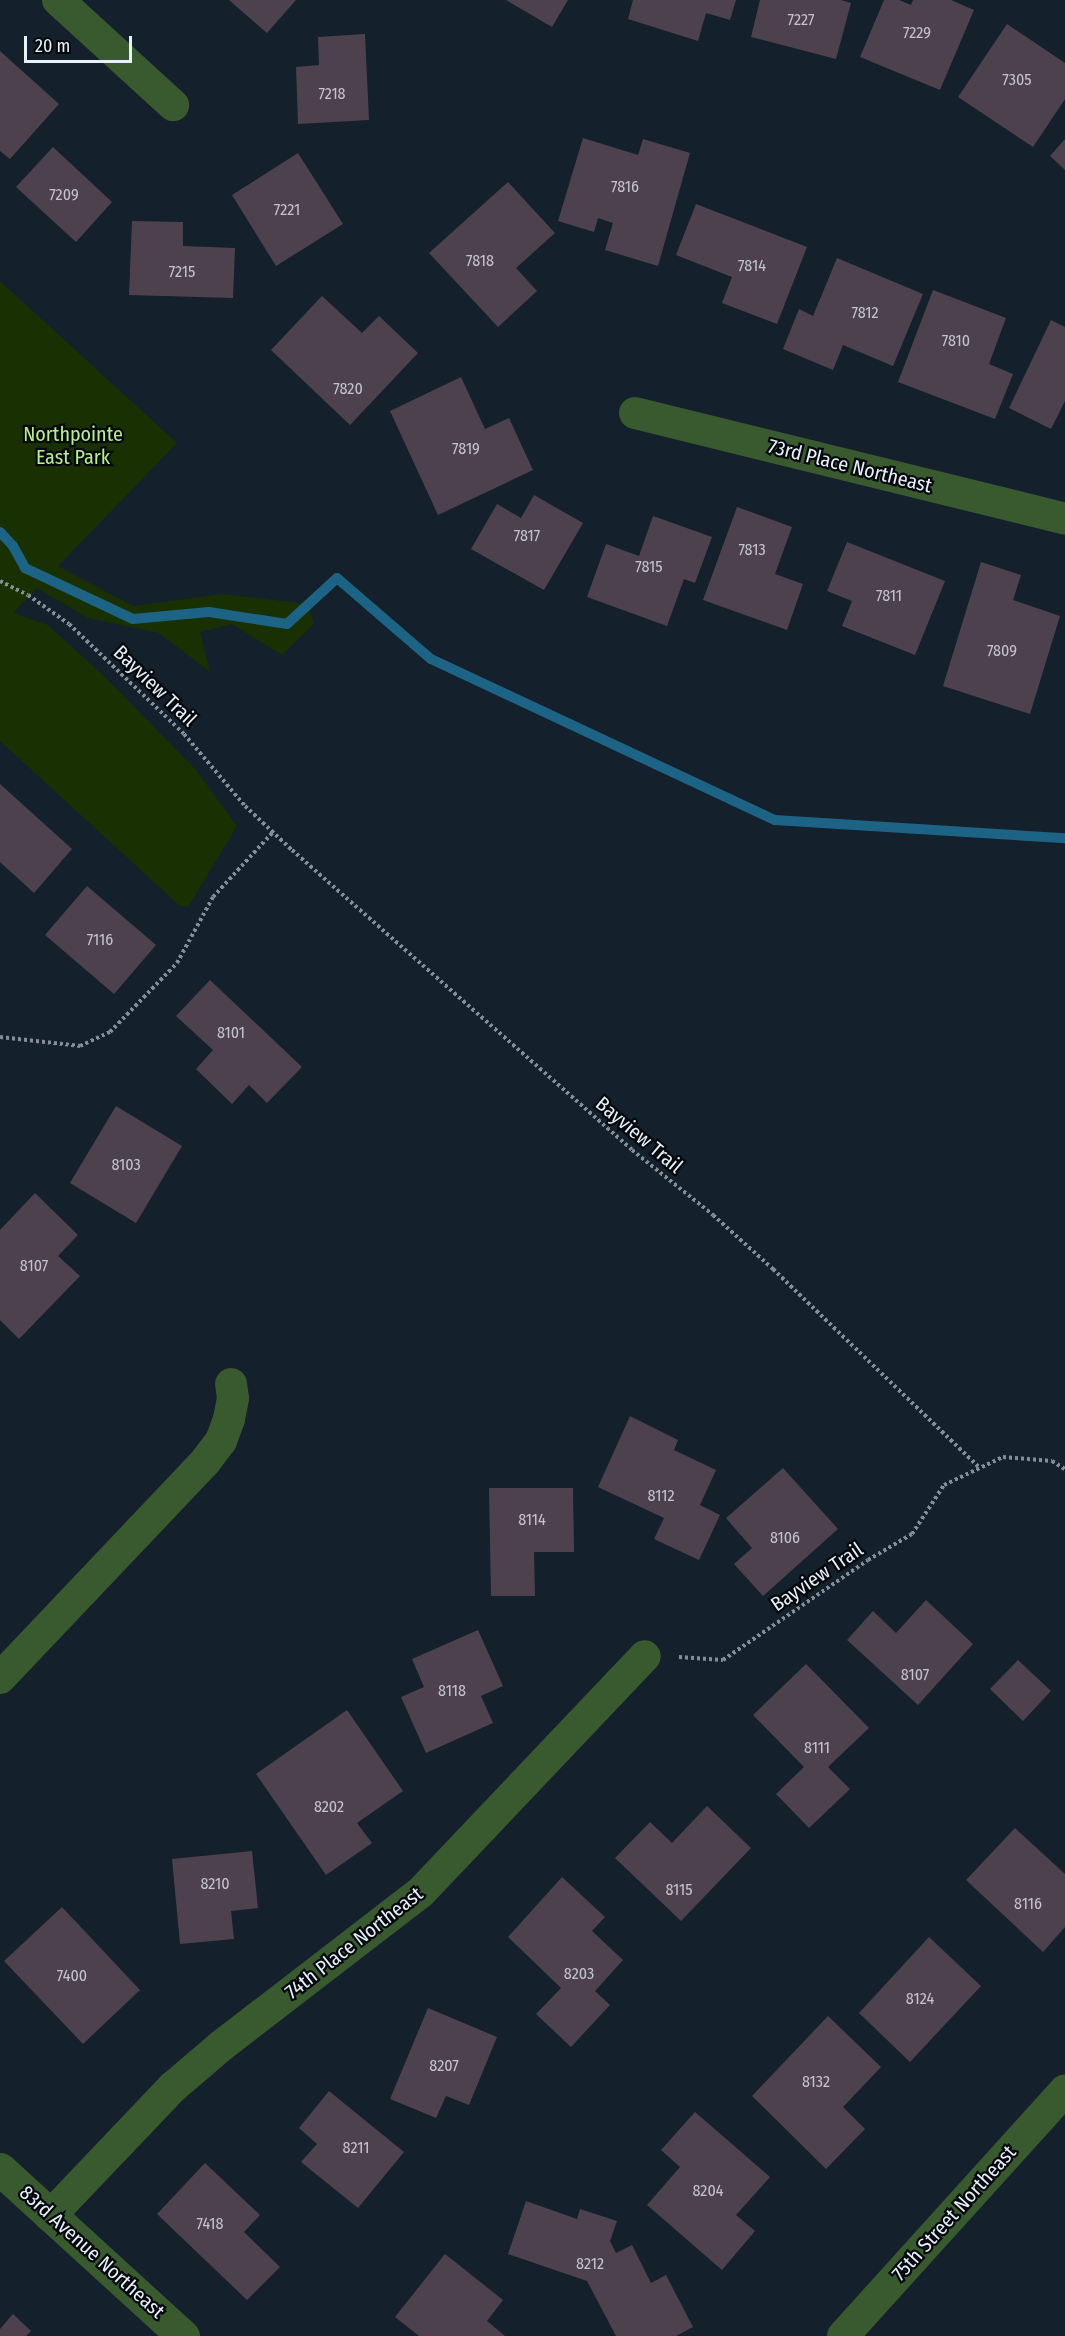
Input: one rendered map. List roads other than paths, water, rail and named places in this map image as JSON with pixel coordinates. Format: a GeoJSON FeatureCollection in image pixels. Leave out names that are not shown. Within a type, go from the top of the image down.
{"type":"FeatureCollection","features":[{"type":"Feature","properties":{"kind":"street"},"geometry":{"type":"LineString","coordinates":[[58,0],[172,105]]}},
{"type":"Feature","properties":{"kind":"street","name":"73rd Place Northeast"},"geometry":{"type":"LineString","coordinates":[[635,413],[1065,519]]}},
{"type":"Feature","properties":{"kind":"street"},"geometry":{"type":"LineString","coordinates":[[0,1678],[205,1462],[222,1441],[229,1419],[231,1384]]}},
{"type":"Feature","properties":{"kind":"street","name":"74th Place Northeast"},"geometry":{"type":"LineString","coordinates":[[50,2216],[181,2080],[221,2046],[421,1892],[645,1656]]}},
{"type":"Feature","properties":{"kind":"street","name":"75th Street Northeast"},"geometry":{"type":"LineString","coordinates":[[843,2336],[1065,2090]]}},
{"type":"Feature","properties":{"kind":"street","name":"83rd Avenue Northeast"},"geometry":{"type":"LineString","coordinates":[[0,2169],[183,2336]]}},
{"type":"Feature","properties":{"kind":"waterway"},"geometry":{"type":"LineString","coordinates":[[0,532],[13,546],[25,568],[133,619],[209,612],[287,624],[337,578],[431,659],[775,820],[1065,838]]}},
{"type":"Feature","properties":{"kind":"park label","name":"Northpointe East Park"},"geometry":{"type":"Point","coordinates":[73,446]}}]}
